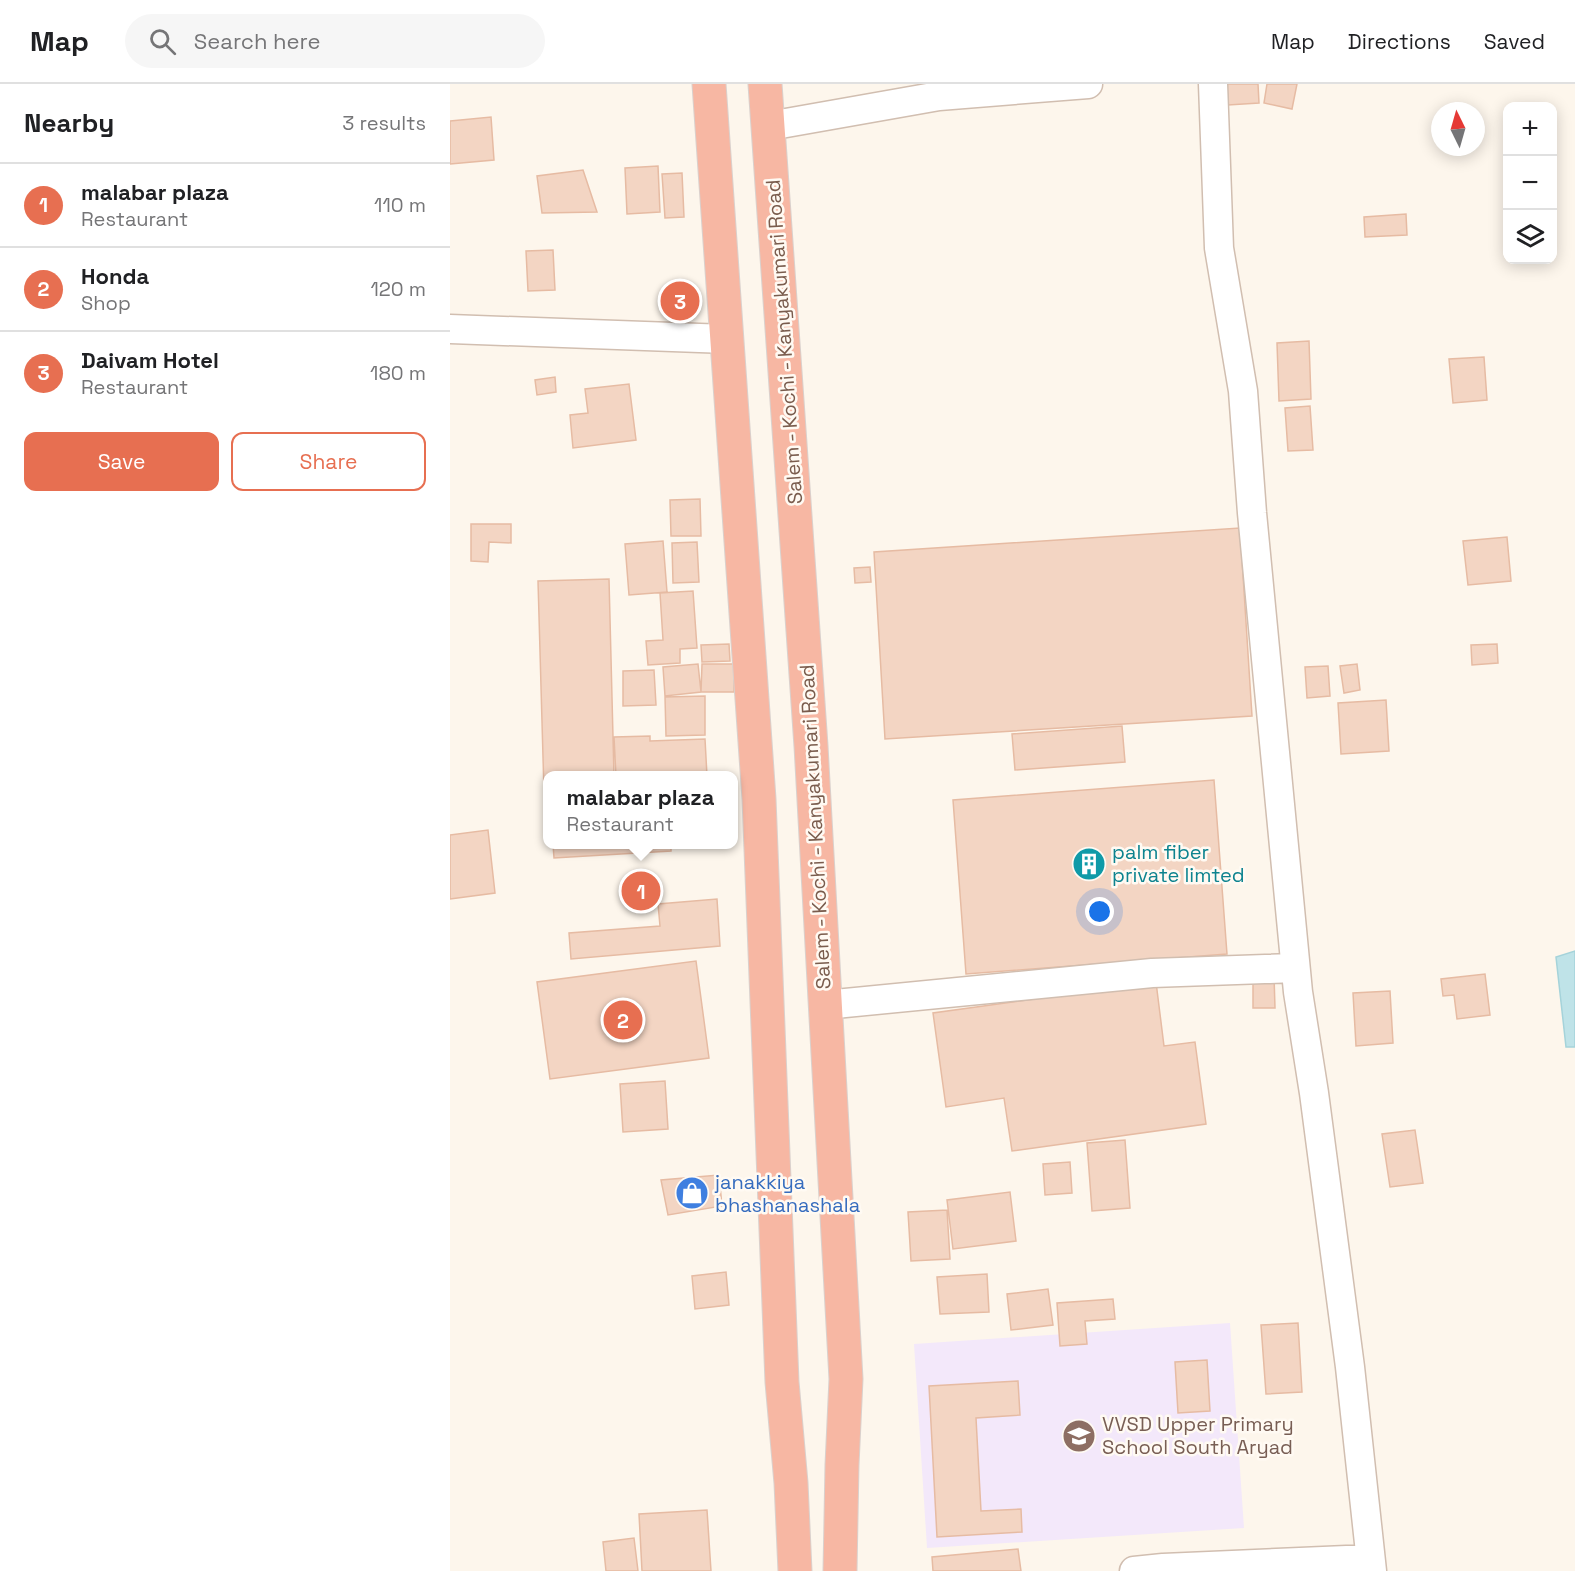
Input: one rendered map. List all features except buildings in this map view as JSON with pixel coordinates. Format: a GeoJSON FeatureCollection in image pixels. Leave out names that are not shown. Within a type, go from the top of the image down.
{"type":"FeatureCollection","features":[{"type":"Feature","properties":{"kind":"highway"},"geometry":{"type":"LineString","coordinates":[[709,84],[759,799],[782,1382],[791,1483],[795,1571]]}},
{"type":"Feature","properties":{"kind":"highway","name":"Salem - Kochi - Kanyakumari Road"},"geometry":{"type":"LineString","coordinates":[[765,84],[811,746],[846,1379],[840,1571]]}},
{"type":"Feature","properties":{"kind":"street"},"geometry":{"type":"LineString","coordinates":[[769,126],[939,96],[1088,84]]}},
{"type":"Feature","properties":{"kind":"street"},"geometry":{"type":"LineString","coordinates":[[1134,1571],[1174,1567],[1371,1565],[1350,1367],[1314,1093],[1298,992],[1252,513],[1243,391],[1219,248],[1213,84]]}},
{"type":"Feature","properties":{"kind":"street"},"geometry":{"type":"LineString","coordinates":[[450,329],[727,339]]}},
{"type":"Feature","properties":{"kind":"street"},"geometry":{"type":"LineString","coordinates":[[825,1005],[1152,973],[1296,968]]}},
{"type":"Feature","properties":{"kind":"shaded area","name":"VVSD Upper Primary School South Aryad"},"geometry":{"type":"Polygon","coordinates":[[[1230,1323],[1244,1528],[927,1548],[914,1344],[1230,1323]]]}},
{"type":"Feature","properties":{"kind":"water"},"geometry":{"type":"Polygon","coordinates":[[[1575,951],[1575,1047],[1566,1047],[1556,957],[1575,951]]]}},
{"type":"Feature","properties":{"kind":"place","name":"Daivam Hotel"},"geometry":{"type":"Point","coordinates":[680,301]}},
{"type":"Feature","properties":{"kind":"place","name":"palm fiber private limted"},"geometry":{"type":"Point","coordinates":[1089,864]}},
{"type":"Feature","properties":{"kind":"place","name":"malabar plaza"},"geometry":{"type":"Point","coordinates":[641,891]}},
{"type":"Feature","properties":{"kind":"place","name":"Honda"},"geometry":{"type":"Point","coordinates":[623,1020]}},
{"type":"Feature","properties":{"kind":"place","name":"janakkiya bhashanashala"},"geometry":{"type":"Point","coordinates":[692,1193]}},
{"type":"Feature","properties":{"kind":"place","name":"VVSD Upper Primary School South Aryad"},"geometry":{"type":"Point","coordinates":[1079,1436]}}]}
